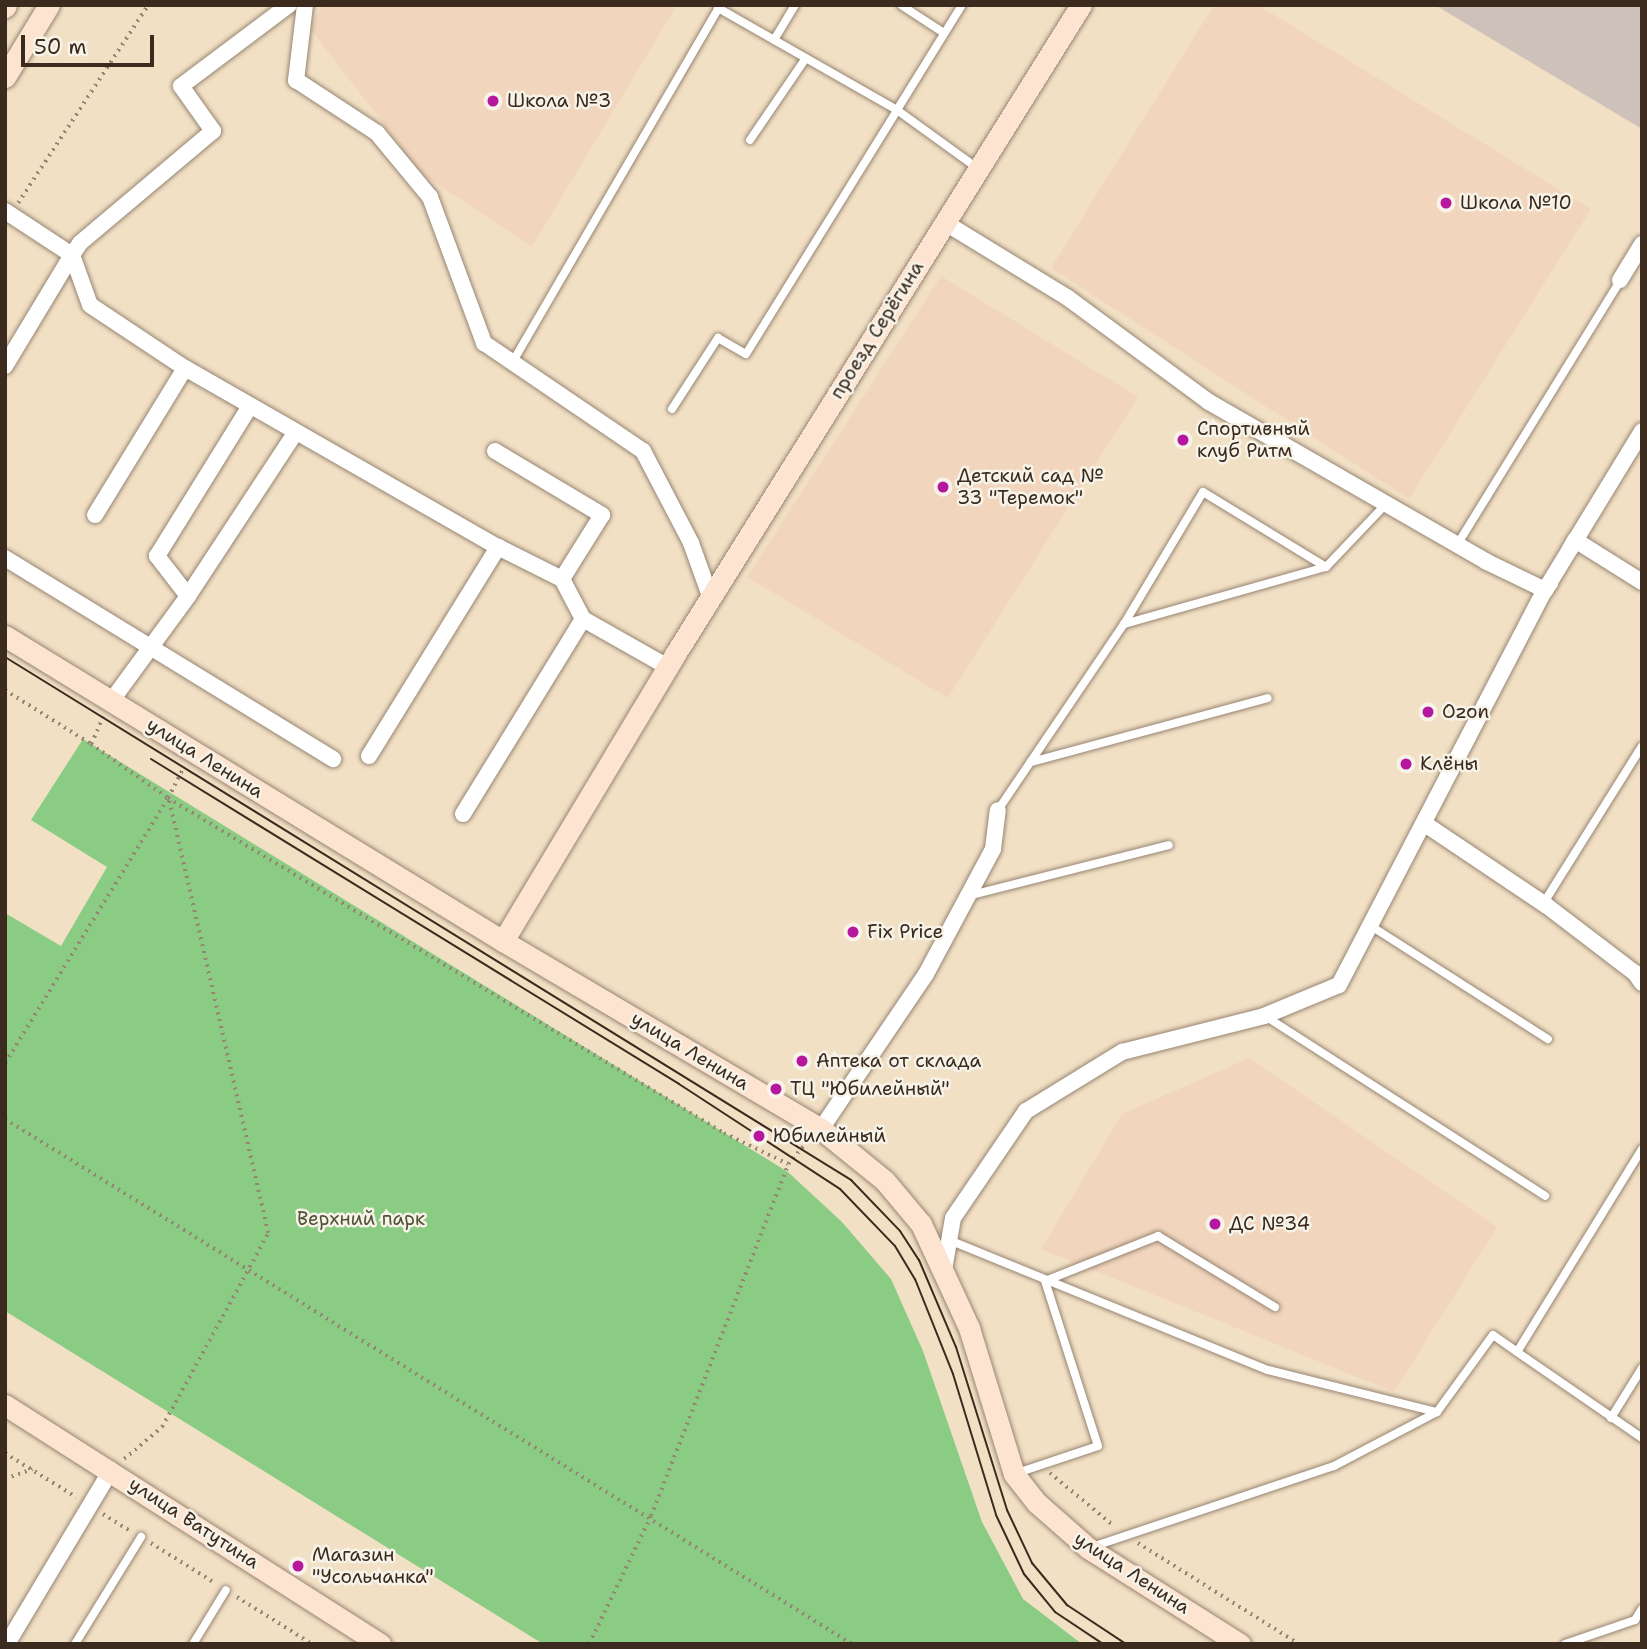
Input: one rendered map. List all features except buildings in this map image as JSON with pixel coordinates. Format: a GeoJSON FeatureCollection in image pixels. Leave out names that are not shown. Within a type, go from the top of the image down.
{"type":"FeatureCollection","features":[{"type":"Feature","properties":{"kind":"street"},"geometry":{"type":"LineString","coordinates":[[5,77],[49,5]]}},
{"type":"Feature","properties":{"kind":"street"},"geometry":{"type":"LineString","coordinates":[[5,366],[80,243],[213,131],[181,86],[289,5]]}},
{"type":"Feature","properties":{"kind":"street"},"geometry":{"type":"LineString","coordinates":[[305,5],[296,80],[377,133],[430,197],[484,344],[643,451],[691,543],[711,599]]}},
{"type":"Feature","properties":{"kind":"street","name":"проезд Серёгина"},"geometry":{"type":"LineString","coordinates":[[503,941],[671,662],[1081,5]]}},
{"type":"Feature","properties":{"kind":"street"},"geometry":{"type":"LineString","coordinates":[[8,213],[72,255],[90,305],[250,407],[498,547],[562,579],[583,619],[671,662]]}},
{"type":"Feature","properties":{"kind":"street"},"geometry":{"type":"LineString","coordinates":[[944,222],[1068,298],[1209,402],[1457,545],[1545,590]]}},
{"type":"Feature","properties":{"kind":"street"},"geometry":{"type":"LineString","coordinates":[[95,515],[185,368]]}},
{"type":"Feature","properties":{"kind":"street"},"geometry":{"type":"LineString","coordinates":[[188,596],[157,556],[250,407]]}},
{"type":"Feature","properties":{"kind":"street"},"geometry":{"type":"LineString","coordinates":[[944,1270],[953,1218],[1026,1111],[1122,1052],[1264,1016],[1339,985],[1545,590],[1642,431]]}},
{"type":"Feature","properties":{"kind":"street"},"geometry":{"type":"LineString","coordinates":[[112,700],[188,596],[295,433]]}},
{"type":"Feature","properties":{"kind":"street"},"geometry":{"type":"LineString","coordinates":[[495,451],[602,515],[562,579]]}},
{"type":"Feature","properties":{"kind":"street"},"geometry":{"type":"LineString","coordinates":[[1575,541],[1642,582]]}},
{"type":"Feature","properties":{"kind":"street"},"geometry":{"type":"LineString","coordinates":[[369,757],[498,547]]}},
{"type":"Feature","properties":{"kind":"street"},"geometry":{"type":"LineString","coordinates":[[5,558],[149,649],[333,759]]}},
{"type":"Feature","properties":{"kind":"street"},"geometry":{"type":"LineString","coordinates":[[463,814],[583,619]]}},
{"type":"Feature","properties":{"kind":"street","name":"улица Ленина"},"geometry":{"type":"LineString","coordinates":[[5,636],[503,941],[821,1129],[885,1181],[922,1224],[944,1270],[968,1328],[1014,1474],[1037,1503],[1088,1548],[1240,1644]]}},
{"type":"Feature","properties":{"kind":"street"},"geometry":{"type":"LineString","coordinates":[[821,1129],[926,974],[993,849],[998,810]]}},
{"type":"Feature","properties":{"kind":"street"},"geometry":{"type":"LineString","coordinates":[[1425,824],[1543,904],[1635,973],[1642,983]]}},
{"type":"Feature","properties":{"kind":"street","name":"улица Ватутина"},"geometry":{"type":"LineString","coordinates":[[5,1405],[111,1470],[380,1644]]}},
{"type":"Feature","properties":{"kind":"street"},"geometry":{"type":"LineString","coordinates":[[7,1644],[111,1470]]}},
{"type":"Feature","properties":{"kind":"lane"},"geometry":{"type":"LineString","coordinates":[[774,40],[795,5]]}},
{"type":"Feature","properties":{"kind":"lane"},"geometry":{"type":"LineString","coordinates":[[901,5],[944,33]]}},
{"type":"Feature","properties":{"kind":"lane"},"geometry":{"type":"LineString","coordinates":[[672,409],[718,338],[746,354],[962,5]]}},
{"type":"Feature","properties":{"kind":"lane"},"geometry":{"type":"LineString","coordinates":[[512,363],[719,7],[897,110],[977,168]]}},
{"type":"Feature","properties":{"kind":"lane"},"geometry":{"type":"LineString","coordinates":[[750,140],[806,58]]}},
{"type":"Feature","properties":{"kind":"lane"},"geometry":{"type":"LineString","coordinates":[[1457,545],[1642,244]]}},
{"type":"Feature","properties":{"kind":"lane"},"geometry":{"type":"LineString","coordinates":[[998,810],[1124,624],[1203,492],[1326,568]]}},
{"type":"Feature","properties":{"kind":"lane"},"geometry":{"type":"LineString","coordinates":[[1124,624],[1326,568],[1386,504]]}},
{"type":"Feature","properties":{"kind":"lane"},"geometry":{"type":"LineString","coordinates":[[1031,762],[1268,698]]}},
{"type":"Feature","properties":{"kind":"lane"},"geometry":{"type":"LineString","coordinates":[[1543,904],[1642,746]]}},
{"type":"Feature","properties":{"kind":"lane"},"geometry":{"type":"LineString","coordinates":[[968,896],[1169,845]]}},
{"type":"Feature","properties":{"kind":"lane"},"geometry":{"type":"LineString","coordinates":[[1371,926],[1548,1039]]}},
{"type":"Feature","properties":{"kind":"lane"},"geometry":{"type":"LineString","coordinates":[[1264,1016],[1545,1196]]}},
{"type":"Feature","properties":{"kind":"lane"},"geometry":{"type":"LineString","coordinates":[[1517,1352],[1642,1149]]}},
{"type":"Feature","properties":{"kind":"lane"},"geometry":{"type":"LineString","coordinates":[[1045,1281],[1158,1236],[1275,1307]]}},
{"type":"Feature","properties":{"kind":"lane"},"geometry":{"type":"LineString","coordinates":[[949,1240],[1268,1370],[1437,1412]]}},
{"type":"Feature","properties":{"kind":"lane"},"geometry":{"type":"LineString","coordinates":[[1014,1474],[1098,1446],[1045,1281]]}},
{"type":"Feature","properties":{"kind":"lane"},"geometry":{"type":"LineString","coordinates":[[1088,1548],[1334,1466],[1437,1412],[1493,1335],[1642,1438]]}},
{"type":"Feature","properties":{"kind":"lane"},"geometry":{"type":"LineString","coordinates":[[1611,1418],[1642,1368]]}},
{"type":"Feature","properties":{"kind":"lane"},"geometry":{"type":"LineString","coordinates":[[75,1644],[141,1537]]}},
{"type":"Feature","properties":{"kind":"lane"},"geometry":{"type":"LineString","coordinates":[[193,1644],[226,1590]]}},
{"type":"Feature","properties":{"kind":"lane"},"geometry":{"type":"LineString","coordinates":[[1565,1644],[1635,1620],[1642,1609]]}},
{"type":"Feature","properties":{"kind":"path"},"geometry":{"type":"LineString","coordinates":[[8,213],[148,5]]}},
{"type":"Feature","properties":{"kind":"path"},"geometry":{"type":"LineString","coordinates":[[5,690],[168,797],[712,1125],[788,1164]]}},
{"type":"Feature","properties":{"kind":"path"},"geometry":{"type":"LineString","coordinates":[[91,744],[112,700]]}},
{"type":"Feature","properties":{"kind":"path"},"geometry":{"type":"LineString","coordinates":[[5,1063],[168,797],[191,749]]}},
{"type":"Feature","properties":{"kind":"path"},"geometry":{"type":"LineString","coordinates":[[111,1470],[162,1427],[268,1233],[168,797]]}},
{"type":"Feature","properties":{"kind":"path"},"geometry":{"type":"LineString","coordinates":[[5,1119],[651,1516],[852,1644]]}},
{"type":"Feature","properties":{"kind":"path"},"geometry":{"type":"LineString","coordinates":[[589,1644],[651,1516],[788,1164],[821,1129]]}},
{"type":"Feature","properties":{"kind":"path"},"geometry":{"type":"LineString","coordinates":[[5,1453],[312,1644]]}},
{"type":"Feature","properties":{"kind":"path"},"geometry":{"type":"LineString","coordinates":[[1041,1465],[1126,1536],[1299,1644]]}},
{"type":"Feature","properties":{"kind":"path"},"geometry":{"type":"LineString","coordinates":[[5,1479],[32,1469]]}},
{"type":"Feature","properties":{"kind":"shaded area","name":"Школа №3"},"geometry":{"type":"Polygon","coordinates":[[[323,5],[677,5],[532,247],[422,174],[309,27],[323,5]]]}},
{"type":"Feature","properties":{"kind":"shaded area"},"geometry":{"type":"Polygon","coordinates":[[[1214,5],[1258,5],[1591,209],[1409,499],[1051,268],[1214,5]]]}},
{"type":"Feature","properties":{"kind":"shaded area"},"geometry":{"type":"Polygon","coordinates":[[[1435,5],[1642,5],[1642,129],[1435,5]]]}},
{"type":"Feature","properties":{"kind":"shaded area","name":"Детский сад № 33 \"Теремок\""},"geometry":{"type":"Polygon","coordinates":[[[941,276],[1138,397],[948,698],[747,577],[941,276]]]}},
{"type":"Feature","properties":{"kind":"shaded area"},"geometry":{"type":"Polygon","coordinates":[[[1249,1058],[1497,1227],[1394,1392],[1041,1249],[1122,1114],[1249,1058]]]}},
{"type":"Feature","properties":{"kind":"green space","name":"Верхний парк"},"geometry":{"type":"Polygon","coordinates":[[[83,739],[788,1172],[842,1222],[891,1279],[923,1351],[982,1522],[1023,1599],[1082,1644],[543,1644],[5,1311],[5,913],[61,946],[107,867],[31,820],[83,739]]]}},
{"type":"Feature","properties":{"kind":"tram line"},"geometry":{"type":"LineString","coordinates":[[5,657],[851,1180],[900,1231],[919,1260],[956,1347],[1007,1510],[1032,1563],[1067,1605],[1126,1644]]}},
{"type":"Feature","properties":{"kind":"tram line"},"geometry":{"type":"LineString","coordinates":[[151,759],[679,1084],[840,1189],[895,1246],[915,1279],[953,1374],[996,1515],[1024,1574],[1055,1612],[1103,1644]]}},
{"type":"Feature","properties":{"kind":"place","name":"Школа №3"},"geometry":{"type":"Point","coordinates":[493,101]}},
{"type":"Feature","properties":{"kind":"place","name":"Школа №10"},"geometry":{"type":"Point","coordinates":[1446,203]}},
{"type":"Feature","properties":{"kind":"place","name":"Спортивный клуб Ритм"},"geometry":{"type":"Point","coordinates":[1183,440]}},
{"type":"Feature","properties":{"kind":"place","name":"Детский сад № 33 \"Теремок\""},"geometry":{"type":"Point","coordinates":[943,487]}},
{"type":"Feature","properties":{"kind":"place","name":"Ozon"},"geometry":{"type":"Point","coordinates":[1428,712]}},
{"type":"Feature","properties":{"kind":"place","name":"Клёны"},"geometry":{"type":"Point","coordinates":[1406,764]}},
{"type":"Feature","properties":{"kind":"place","name":"Fix Price"},"geometry":{"type":"Point","coordinates":[853,932]}},
{"type":"Feature","properties":{"kind":"place","name":"Аптека от склада"},"geometry":{"type":"Point","coordinates":[802,1061]}},
{"type":"Feature","properties":{"kind":"place","name":"ТЦ \"Юбилейный\""},"geometry":{"type":"Point","coordinates":[776,1089]}},
{"type":"Feature","properties":{"kind":"place","name":"Юбилейный"},"geometry":{"type":"Point","coordinates":[759,1136]}},
{"type":"Feature","properties":{"kind":"place","name":"ДС №34"},"geometry":{"type":"Point","coordinates":[1215,1224]}},
{"type":"Feature","properties":{"kind":"place","name":"Магазин \"Усольчанка\""},"geometry":{"type":"Point","coordinates":[298,1566]}}]}
